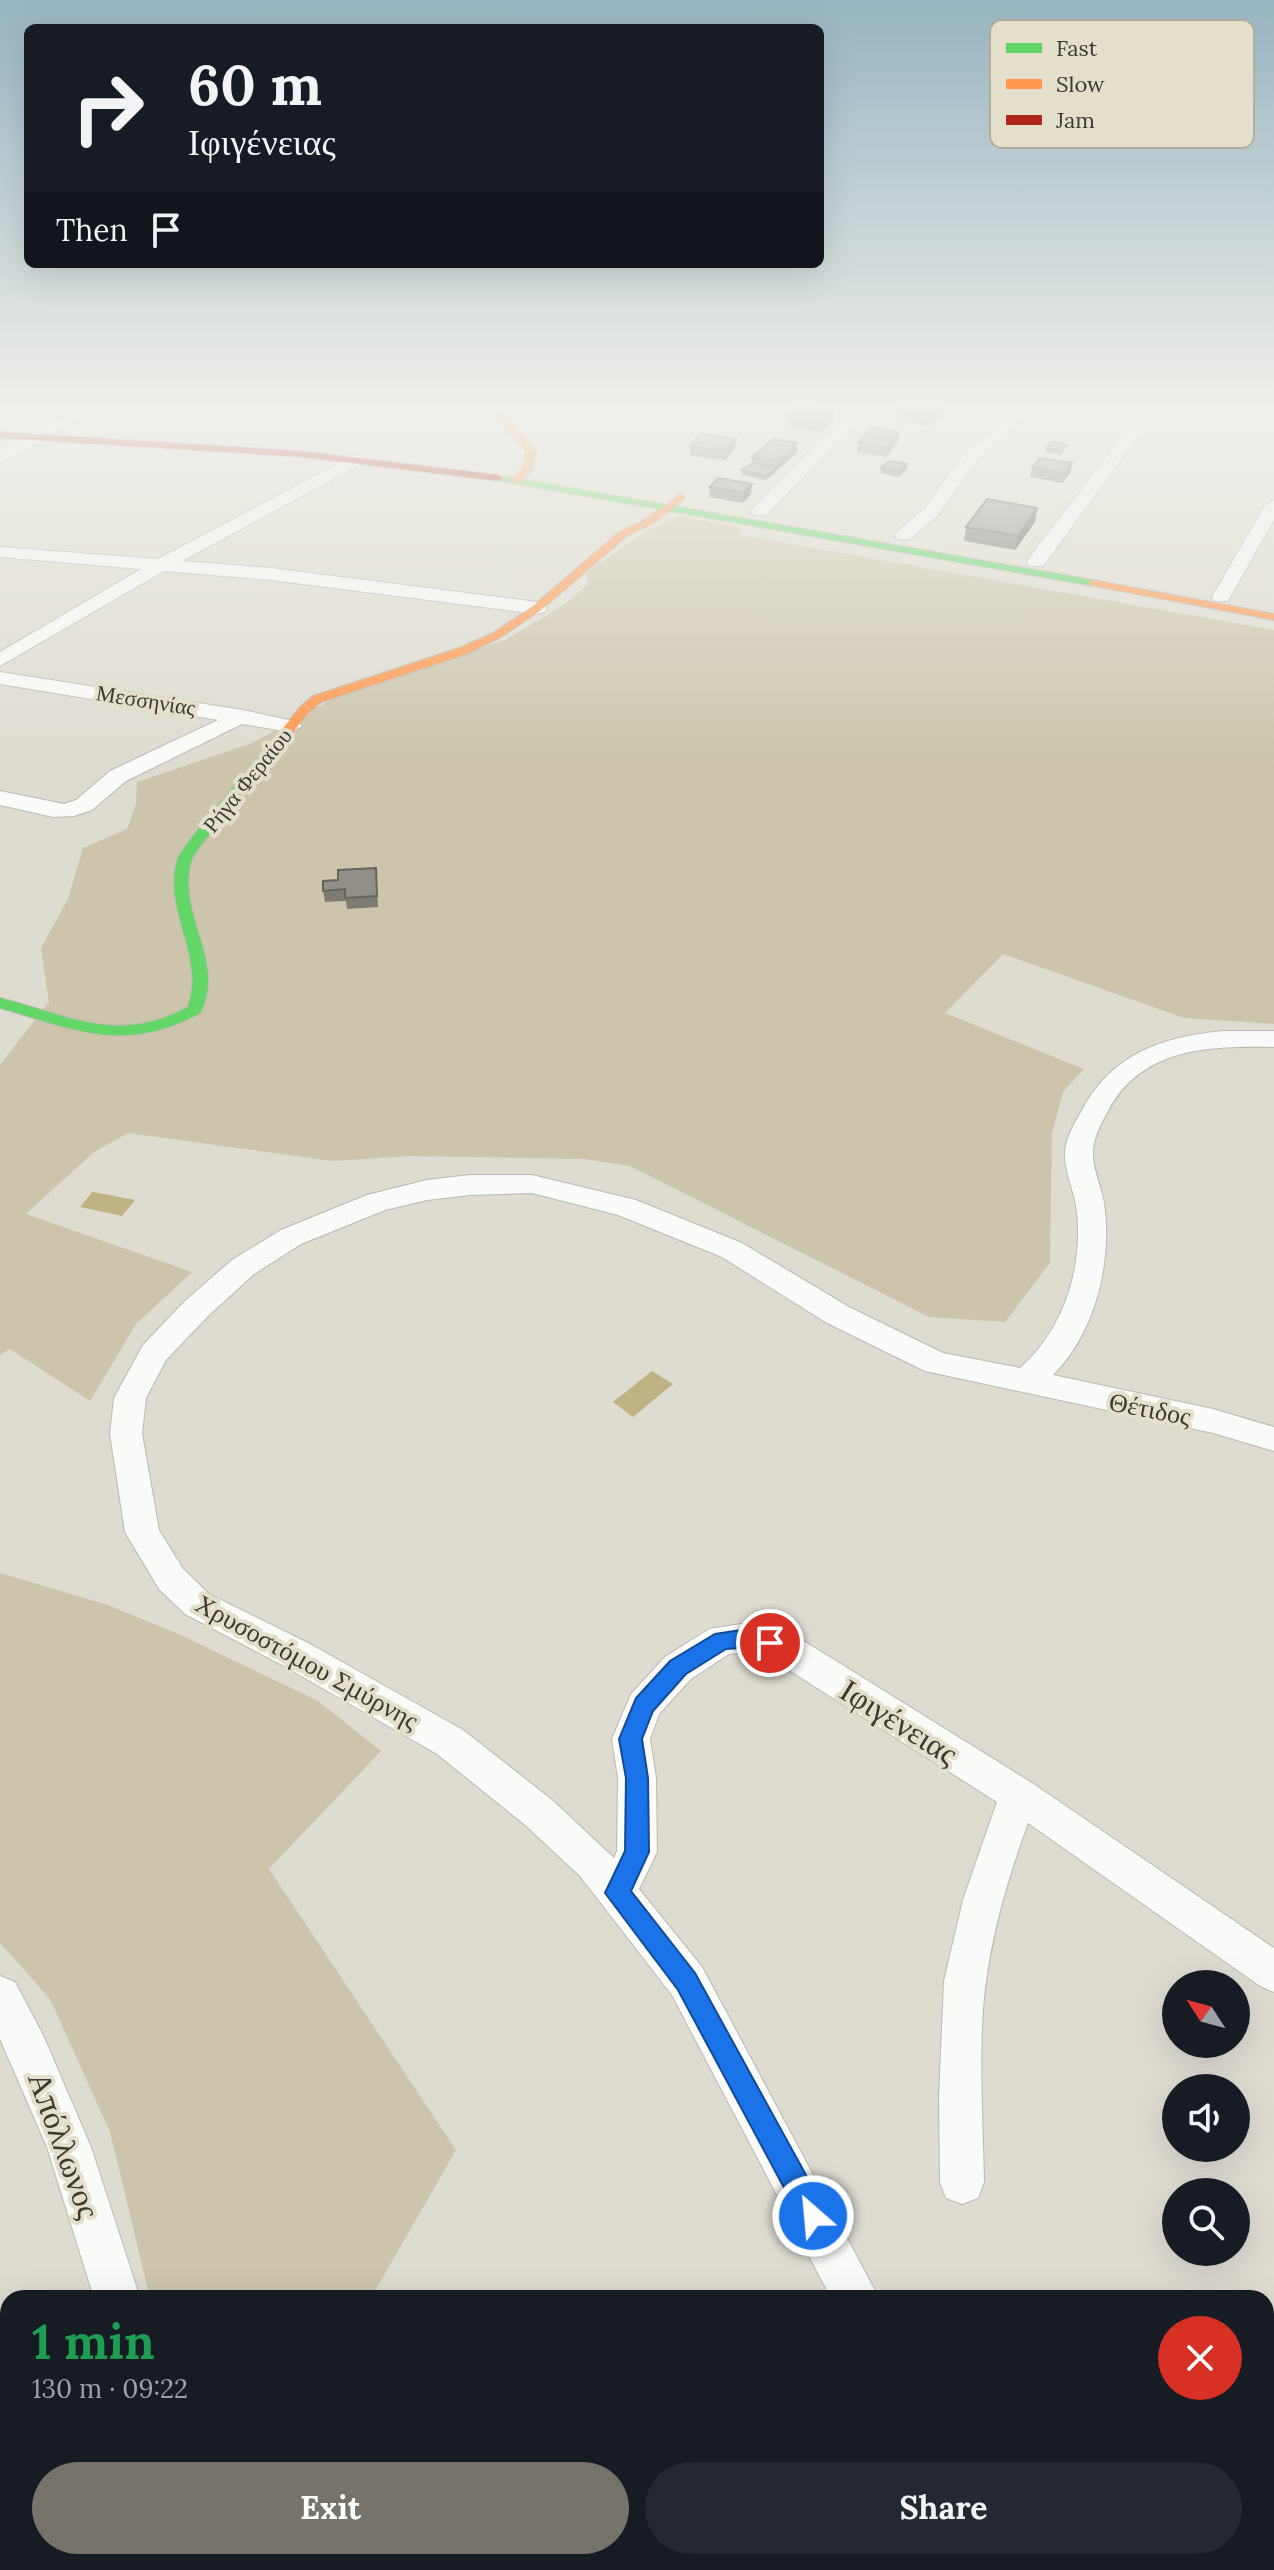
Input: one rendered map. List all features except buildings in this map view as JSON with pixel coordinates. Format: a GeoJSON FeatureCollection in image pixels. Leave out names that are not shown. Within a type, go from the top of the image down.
{"type":"FeatureCollection","features":[{"type":"Feature","properties":{"kind":"main road","name":"Ρήγα Φεραίου"},"geometry":{"type":"LineString","coordinates":[[0,1003],[107,1033],[143,1032],[168,1026],[195,1010],[202,986],[179,889],[184,859],[291,726],[317,699],[334,691],[483,643],[537,608],[632,526]]}},
{"type":"Feature","properties":{"kind":"main road"},"geometry":{"type":"LineString","coordinates":[[798,526],[1274,617]]}},
{"type":"Feature","properties":{"kind":"main road"},"geometry":{"type":"LineString","coordinates":[[850,526],[1274,607]]}},
{"type":"Feature","properties":{"kind":"street"},"geometry":{"type":"LineString","coordinates":[[0,660],[233,526]]}},
{"type":"Feature","properties":{"kind":"street"},"geometry":{"type":"LineString","coordinates":[[904,535],[915,526]]}},
{"type":"Feature","properties":{"kind":"street"},"geometry":{"type":"LineString","coordinates":[[1036,562],[1063,526]]}},
{"type":"Feature","properties":{"kind":"street"},"geometry":{"type":"LineString","coordinates":[[1221,597],[1262,526]]}},
{"type":"Feature","properties":{"kind":"street"},"geometry":{"type":"LineString","coordinates":[[0,552],[271,574],[537,608]]}},
{"type":"Feature","properties":{"kind":"street","name":"Μεσσηνίας"},"geometry":{"type":"LineString","coordinates":[[0,678],[291,726]]}},
{"type":"Feature","properties":{"kind":"street"},"geometry":{"type":"LineString","coordinates":[[0,798],[53,810],[66,811],[84,805],[118,776],[243,716]]}},
{"type":"Feature","properties":{"kind":"street"},"geometry":{"type":"LineString","coordinates":[[1026,1381],[1056,1352],[1079,1310],[1089,1252],[1091,1208],[1079,1167],[1079,1147],[1108,1087],[1135,1064],[1167,1046],[1207,1038],[1274,1039]]}},
{"type":"Feature","properties":{"kind":"street","name":"Χρυσοστόμου Σμύρνης"},"geometry":{"type":"LineString","coordinates":[[852,2290],[687,1981],[594,1863],[538,1812],[450,1742],[297,1655],[197,1604],[171,1579],[142,1532],[126,1434],[130,1398],[154,1353],[196,1309],[243,1267],[302,1232],[377,1202],[427,1190],[470,1185],[532,1184],[626,1207],[732,1250],[838,1315],[936,1363],[1026,1381]]}},
{"type":"Feature","properties":{"kind":"street","name":"Θέτιδος"},"geometry":{"type":"LineString","coordinates":[[1026,1381],[1213,1421],[1274,1439]]}},
{"type":"Feature","properties":{"kind":"street","name":"Ιφιγένειας"},"geometry":{"type":"LineString","coordinates":[[617,1893],[637,1852],[637,1778],[631,1739],[644,1705],[678,1668],[722,1640],[754,1637],[786,1649],[843,1688],[1019,1795],[1274,1972]]}},
{"type":"Feature","properties":{"kind":"street"},"geometry":{"type":"LineString","coordinates":[[962,2182],[962,2010],[972,1941],[987,1876],[1019,1795]]}},
{"type":"Feature","properties":{"kind":"street","name":"Απόλλωνος"},"geometry":{"type":"LineString","coordinates":[[0,1996],[28,2050],[69,2147],[114,2290]]}},
{"type":"Feature","properties":{"kind":"shaded area"},"geometry":{"type":"Polygon","coordinates":[[[657,526],[732,526],[743,528],[739,534],[763,539],[1274,630],[1274,1024],[1184,1018],[1003,954],[945,1013],[1084,1069],[1063,1092],[1052,1134],[1050,1263],[1005,1322],[929,1317],[630,1166],[584,1159],[412,1156],[333,1161],[128,1133],[94,1152],[26,1214],[192,1272],[136,1324],[90,1401],[10,1349],[0,1355],[0,1065],[49,1002],[41,948],[68,899],[83,848],[127,829],[136,804],[137,782],[252,743],[343,693],[505,640],[564,605],[587,585],[588,571],[657,526]]]}},
{"type":"Feature","properties":{"kind":"shaded area"},"geometry":{"type":"Polygon","coordinates":[[[92,1192],[135,1200],[122,1216],[80,1207],[92,1192]]]}},
{"type":"Feature","properties":{"kind":"shaded area"},"geometry":{"type":"Polygon","coordinates":[[[652,1371],[673,1384],[633,1417],[613,1402],[652,1371]]]}},
{"type":"Feature","properties":{"kind":"shaded area"},"geometry":{"type":"Polygon","coordinates":[[[0,1573],[108,1605],[181,1635],[318,1701],[381,1751],[269,1869],[456,2150],[376,2290],[148,2290],[110,2132],[50,1999],[0,1943],[0,1573]]]}},
{"type":"Feature","properties":{"kind":"traffic: fast"},"geometry":{"type":"LineString","coordinates":[[770,526],[1093,583]]}},
{"type":"Feature","properties":{"kind":"traffic: fast"},"geometry":{"type":"LineString","coordinates":[[0,1003],[75,1025],[122,1032],[146,1030],[170,1023],[195,1010],[202,989],[201,970],[181,892],[184,859],[263,761]]}},
{"type":"Feature","properties":{"kind":"traffic: slow"},"geometry":{"type":"LineString","coordinates":[[263,761],[304,710],[317,699],[463,651],[497,635],[537,608],[623,534],[640,526]]}},
{"type":"Feature","properties":{"kind":"traffic: slow"},"geometry":{"type":"LineString","coordinates":[[1093,583],[1274,617]]}},
{"type":"Feature","properties":{"kind":"route"},"geometry":{"type":"LineString","coordinates":[[770,1643],[754,1637],[722,1640],[678,1668],[644,1705],[631,1739],[637,1778],[637,1852],[617,1893],[687,1981],[813,2216]]}}]}
